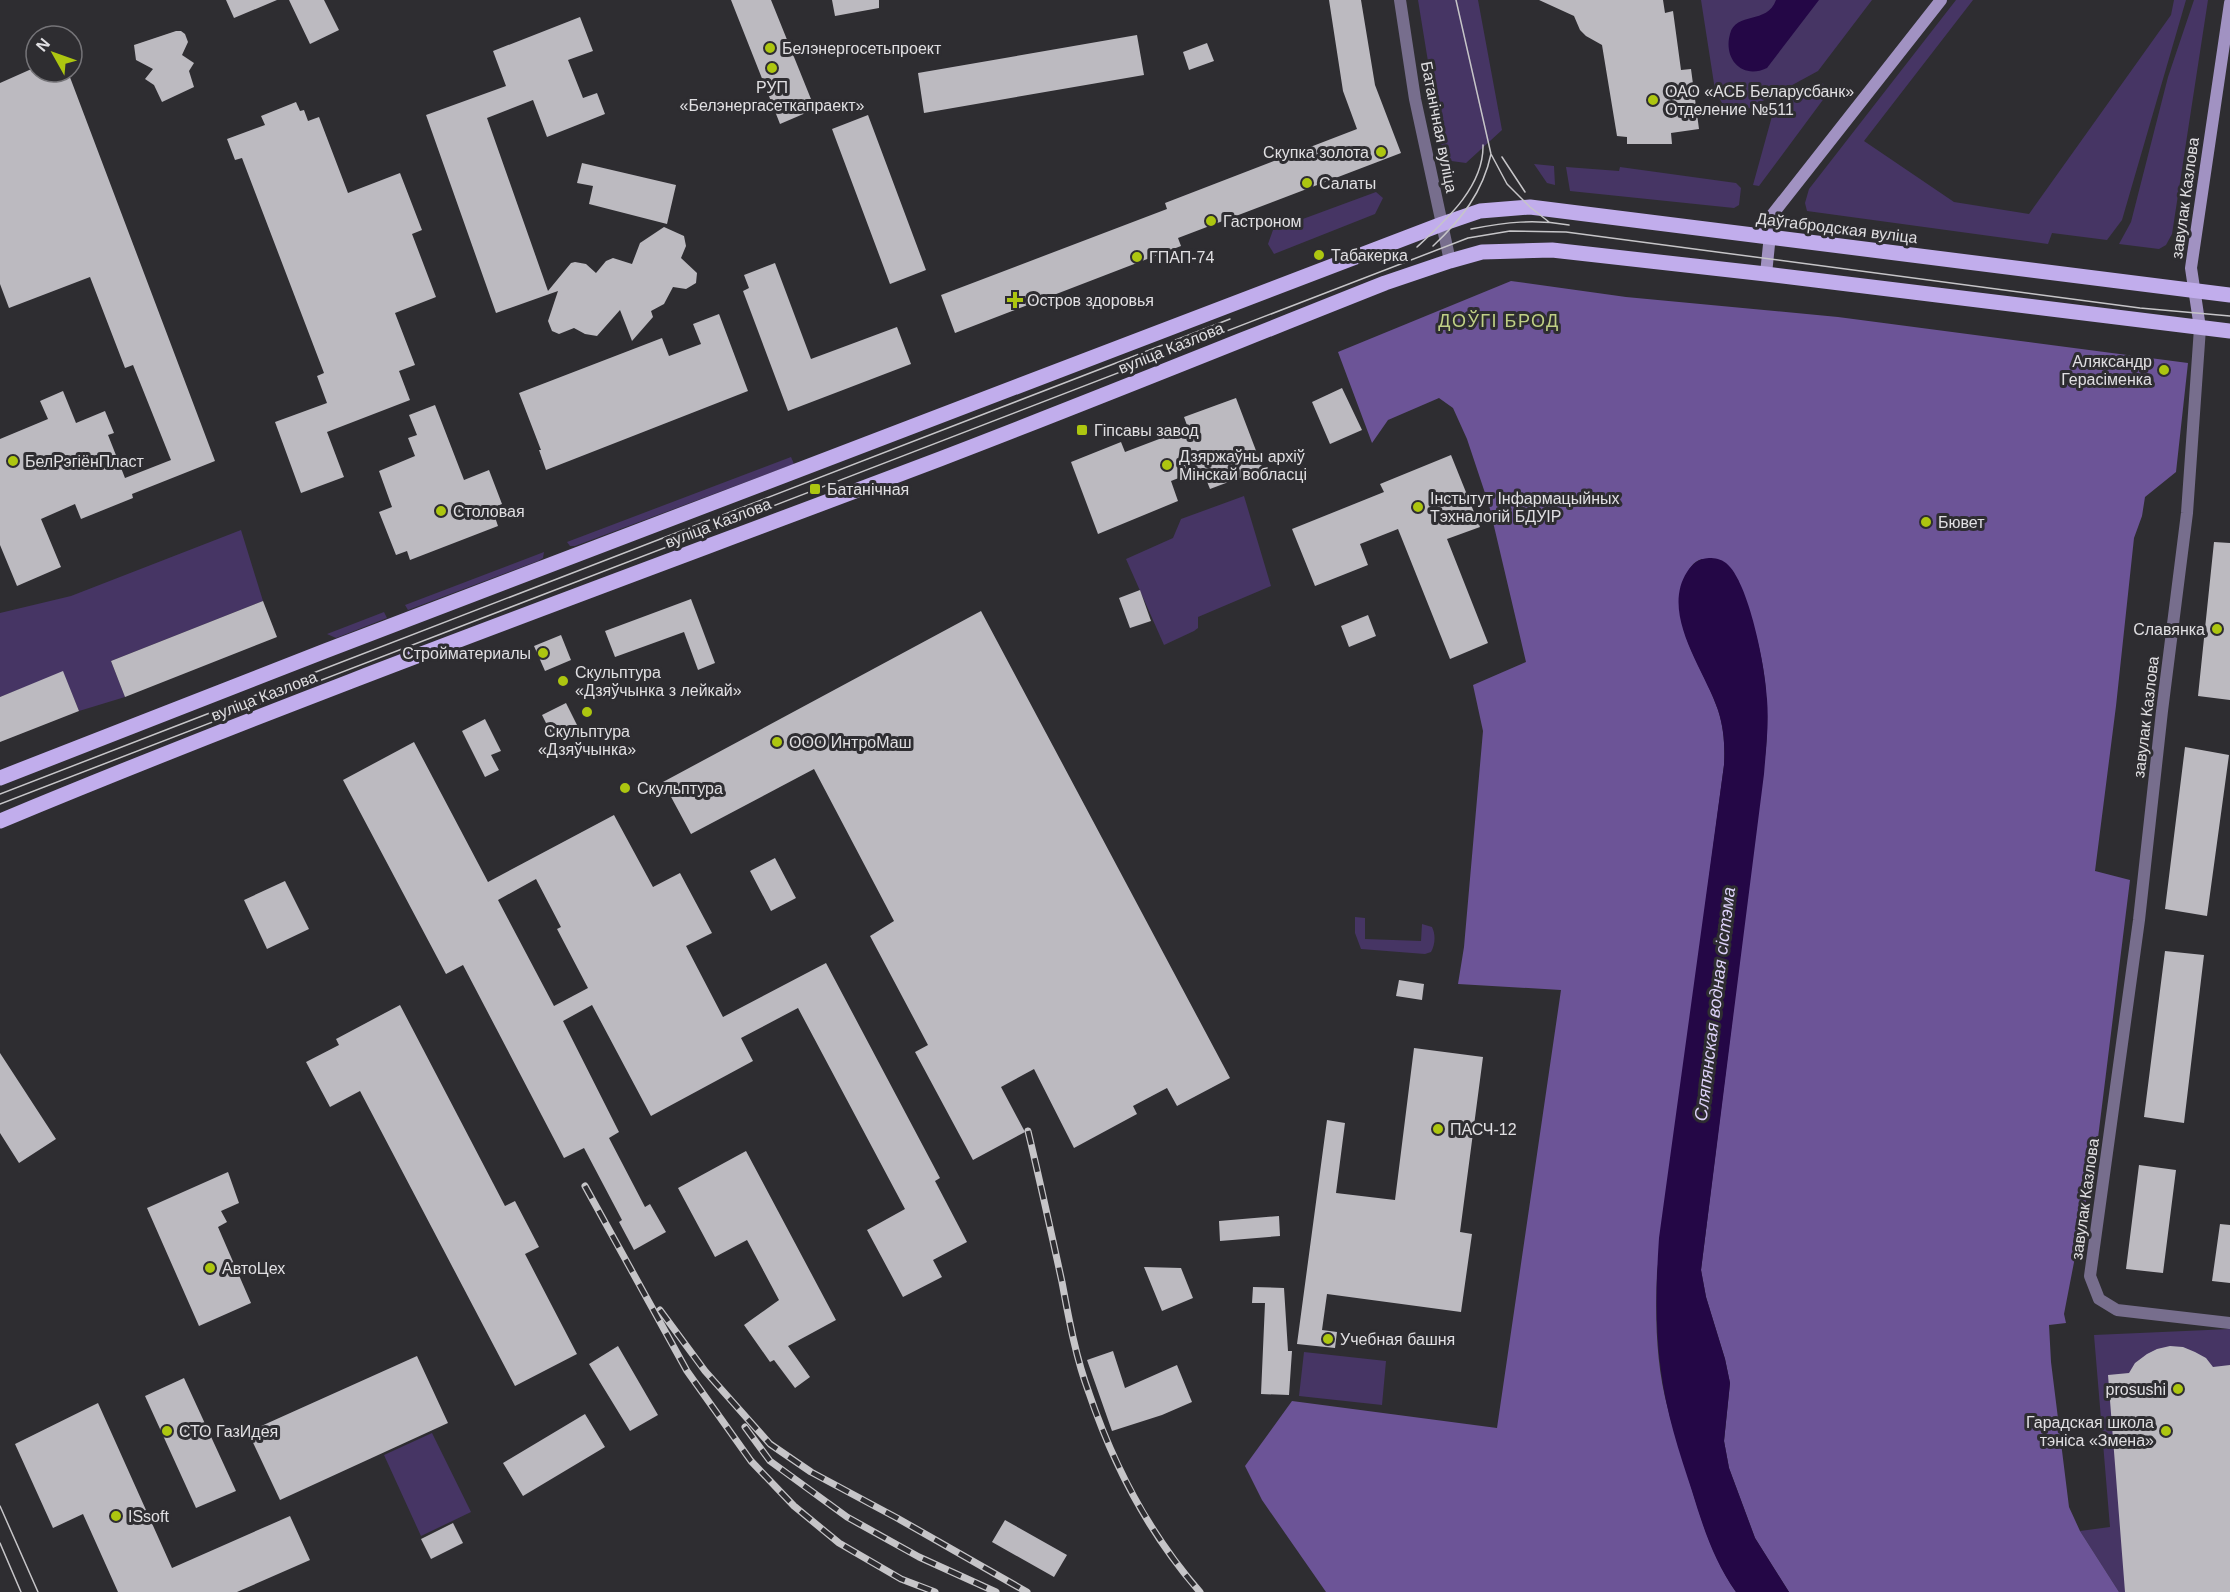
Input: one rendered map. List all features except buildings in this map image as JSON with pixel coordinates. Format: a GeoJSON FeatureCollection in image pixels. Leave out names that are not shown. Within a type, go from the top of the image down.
{"type":"FeatureCollection","features":[{"type":"Feature","properties":{"kind":"main road"},"geometry":{"type":"LineString","coordinates":[[1766,274],[1772,215],[1941,0]]}},
{"type":"Feature","properties":{"kind":"main road","name":"завулак Казлова"},"geometry":{"type":"LineString","coordinates":[[2200,328],[2191,268],[2230,3]]}},
{"type":"Feature","properties":{"kind":"main road","name":"Даўгабродская вуліца"},"geometry":{"type":"LineString","coordinates":[[1442,224],[1480,212],[1530,207],[2230,295]]}},
{"type":"Feature","properties":{"kind":"main road","name":"вуліца Казлова"},"geometry":{"type":"LineString","coordinates":[[0,778],[1442,224]]}},
{"type":"Feature","properties":{"kind":"main road"},"geometry":{"type":"LineString","coordinates":[[1450,261],[1482,252],[1552,250],[2230,331]]}},
{"type":"Feature","properties":{"kind":"main road","name":"вуліца Казлова"},"geometry":{"type":"LineString","coordinates":[[0,821],[93,782],[413,657],[940,459],[1384,283],[1450,261]]}},
{"type":"Feature","properties":{"kind":"street","name":"Батанічная вуліца"},"geometry":{"type":"LineString","coordinates":[[1400,0],[1415,99],[1450,261]]}},
{"type":"Feature","properties":{"kind":"street","name":"завулак Казлова"},"geometry":{"type":"LineString","coordinates":[[2200,328],[2186,523],[2139,920],[2090,1276],[2099,1299],[2118,1310],[2230,1323]]}},
{"type":"Feature","properties":{"kind":"shaded area"},"geometry":{"type":"Polygon","coordinates":[[[1418,0],[1478,0],[1502,130],[1466,163],[1444,160],[1418,0]]]}},
{"type":"Feature","properties":{"kind":"shaded area"},"geometry":{"type":"Polygon","coordinates":[[[1701,0],[1872,0],[1818,71],[1746,110],[1731,108],[1722,103],[1715,90],[1701,0]]]}},
{"type":"Feature","properties":{"kind":"shaded area"},"geometry":{"type":"Polygon","coordinates":[[[1956,0],[1973,0],[1864,141],[1954,202],[2029,214],[2171,15],[2174,0],[2186,0],[2122,220],[2107,240],[2052,233],[2048,244],[1807,211],[1805,203],[1809,189],[1956,0]]]}},
{"type":"Feature","properties":{"kind":"shaded area"},"geometry":{"type":"Polygon","coordinates":[[[2194,0],[2208,0],[2172,234],[2166,245],[2159,249],[2119,244],[2131,222],[2168,77],[2194,0]]]}},
{"type":"Feature","properties":{"kind":"shaded area"},"geometry":{"type":"Polygon","coordinates":[[[1823,83],[1825,97],[1759,186],[1753,185],[1774,109],[1823,83]]]}},
{"type":"Feature","properties":{"kind":"shaded area"},"geometry":{"type":"Polygon","coordinates":[[[1534,164],[1554,166],[1555,185],[1547,183],[1534,164]]]}},
{"type":"Feature","properties":{"kind":"shaded area"},"geometry":{"type":"Polygon","coordinates":[[[1566,167],[1619,171],[1620,167],[1736,183],[1741,188],[1739,205],[1734,208],[1570,191],[1566,167]]]}},
{"type":"Feature","properties":{"kind":"shaded area"},"geometry":{"type":"Polygon","coordinates":[[[1376,192],[1383,198],[1375,214],[1274,254],[1268,244],[1273,230],[1376,192]]]}},
{"type":"Feature","properties":{"kind":"shaded area"},"geometry":{"type":"Polygon","coordinates":[[[1511,281],[1626,297],[1838,317],[2188,363],[2176,472],[2145,497],[2142,516],[2134,538],[2095,871],[2130,880],[2098,1138],[2064,1314],[2066,1323],[2049,1325],[2051,1362],[2069,1507],[2080,1531],[2119,1592],[1789,1592],[1755,1538],[1729,1468],[1724,1441],[1730,1383],[1706,1297],[1701,1270],[1766,748],[1767,703],[1758,642],[1738,580],[1702,559],[1691,566],[1685,579],[1681,596],[1681,613],[1690,646],[1720,717],[1724,737],[1724,765],[1657,1272],[1656,1324],[1661,1375],[1673,1428],[1709,1540],[1736,1592],[1326,1592],[1262,1500],[1245,1466],[1292,1401],[1497,1428],[1561,990],[1458,984],[1464,947],[1483,731],[1473,685],[1526,662],[1489,505],[1467,439],[1453,408],[1439,398],[1388,420],[1372,443],[1338,352],[1511,281]]]}},
{"type":"Feature","properties":{"kind":"shaded area"},"geometry":{"type":"Polygon","coordinates":[[[791,457],[794,464],[575,546],[570,546],[567,542],[791,457]]]}},
{"type":"Feature","properties":{"kind":"shaded area"},"geometry":{"type":"Polygon","coordinates":[[[1244,496],[1271,586],[1198,617],[1198,628],[1164,645],[1126,559],[1173,538],[1181,519],[1244,496]]]}},
{"type":"Feature","properties":{"kind":"shaded area"},"geometry":{"type":"Polygon","coordinates":[[[241,530],[263,601],[111,661],[125,697],[79,711],[63,672],[0,697],[0,613],[71,596],[241,530]]]}},
{"type":"Feature","properties":{"kind":"shaded area"},"geometry":{"type":"Polygon","coordinates":[[[544,552],[543,558],[538,561],[408,610],[405,605],[544,552]]]}},
{"type":"Feature","properties":{"kind":"shaded area"},"geometry":{"type":"Polygon","coordinates":[[[384,612],[387,618],[336,638],[327,634],[384,612]]]}},
{"type":"Feature","properties":{"kind":"shaded area"},"geometry":{"type":"Polygon","coordinates":[[[1355,917],[1365,918],[1365,939],[1421,941],[1422,924],[1432,927],[1434,943],[1431,952],[1425,954],[1361,949],[1355,933],[1355,917]]]}},
{"type":"Feature","properties":{"kind":"shaded area","name":"Гарадская школа тэніса «Змена»"},"geometry":{"type":"Polygon","coordinates":[[[2230,1329],[2230,1592],[2119,1592],[2080,1531],[2110,1527],[2094,1335],[2230,1329]]]}},
{"type":"Feature","properties":{"kind":"shaded area"},"geometry":{"type":"Polygon","coordinates":[[[1304,1352],[1386,1361],[1382,1405],[1299,1396],[1304,1352]]]}},
{"type":"Feature","properties":{"kind":"shaded area"},"geometry":{"type":"Polygon","coordinates":[[[432,1433],[471,1512],[421,1536],[384,1455],[432,1433]]]}},
{"type":"Feature","properties":{"kind":"water"},"geometry":{"type":"Polygon","coordinates":[[[1776,0],[1819,0],[1767,68],[1758,71],[1742,69],[1736,65],[1729,52],[1730,34],[1733,27],[1738,22],[1766,13],[1776,0]]]}},
{"type":"Feature","properties":{"kind":"water","name":"Сляпянская водная сістэма"},"geometry":{"type":"Polygon","coordinates":[[[1709,558],[1726,563],[1734,573],[1749,606],[1760,648],[1768,718],[1764,774],[1701,1270],[1706,1297],[1730,1383],[1724,1441],[1729,1468],[1755,1538],[1789,1592],[1736,1592],[1721,1568],[1705,1531],[1682,1462],[1666,1402],[1659,1354],[1657,1288],[1659,1238],[1724,765],[1724,738],[1720,717],[1688,642],[1679,606],[1680,588],[1687,572],[1696,562],[1709,558]]]}},
{"type":"Feature","properties":{"kind":"tram line"},"geometry":{"type":"LineString","coordinates":[[1456,0],[1491,154],[1507,184],[1549,222]]}},
{"type":"Feature","properties":{"kind":"tram line"},"geometry":{"type":"LineString","coordinates":[[1417,247],[1461,202],[1470,189],[1482,160],[1483,145]]}},
{"type":"Feature","properties":{"kind":"tram line"},"geometry":{"type":"LineString","coordinates":[[1433,246],[1453,226],[1477,193],[1491,154]]}},
{"type":"Feature","properties":{"kind":"tram line"},"geometry":{"type":"LineString","coordinates":[[1502,157],[1525,192]]}},
{"type":"Feature","properties":{"kind":"tram line"},"geometry":{"type":"LineString","coordinates":[[1471,229],[1520,222],[1569,225]]}},
{"type":"Feature","properties":{"kind":"tram line"},"geometry":{"type":"LineString","coordinates":[[0,804],[1468,238],[1510,231],[1566,232],[2140,308],[2230,316]]}},
{"type":"Feature","properties":{"kind":"tram line"},"geometry":{"type":"LineString","coordinates":[[0,794],[1230,319]]}},
{"type":"Feature","properties":{"kind":"tram line"},"geometry":{"type":"LineString","coordinates":[[0,1506],[38,1592]]}},
{"type":"Feature","properties":{"kind":"tram line"},"geometry":{"type":"LineString","coordinates":[[0,1543],[21,1592]]}},
{"type":"Feature","properties":{"kind":"railway"},"geometry":{"type":"LineString","coordinates":[[1028,1131],[1084,1380],[1109,1446],[1135,1498],[1165,1547],[1200,1592]]}},
{"type":"Feature","properties":{"kind":"railway"},"geometry":{"type":"LineString","coordinates":[[585,1186],[687,1371],[751,1461],[794,1506],[839,1543],[901,1579],[935,1592]]}},
{"type":"Feature","properties":{"kind":"railway"},"geometry":{"type":"LineString","coordinates":[[660,1310],[705,1371],[770,1444],[811,1472],[1027,1592]]}},
{"type":"Feature","properties":{"kind":"railway"},"geometry":{"type":"LineString","coordinates":[[745,1427],[770,1461],[847,1517],[919,1557],[996,1592]]}},
{"type":"Feature","properties":{"kind":"place","name":"Белэнергосетьпроект"},"geometry":{"type":"Point","coordinates":[770,48]}},
{"type":"Feature","properties":{"kind":"place","name":"РУП «Белэнергасеткапраект»"},"geometry":{"type":"Point","coordinates":[772,68]}},
{"type":"Feature","properties":{"kind":"place","name":"ОАО «АСБ Беларусбанк» Отделение №511"},"geometry":{"type":"Point","coordinates":[1653,100]}},
{"type":"Feature","properties":{"kind":"place","name":"Скупка золота"},"geometry":{"type":"Point","coordinates":[1381,152]}},
{"type":"Feature","properties":{"kind":"place","name":"Салаты"},"geometry":{"type":"Point","coordinates":[1307,183]}},
{"type":"Feature","properties":{"kind":"place","name":"Гастроном"},"geometry":{"type":"Point","coordinates":[1211,221]}},
{"type":"Feature","properties":{"kind":"place","name":"Табакерка"},"geometry":{"type":"Point","coordinates":[1319,255]}},
{"type":"Feature","properties":{"kind":"place","name":"ГПАП-74"},"geometry":{"type":"Point","coordinates":[1137,257]}},
{"type":"Feature","properties":{"kind":"place","name":"Остров здоровья"},"geometry":{"type":"Point","coordinates":[1015,300]}},
{"type":"Feature","properties":{"kind":"place","name":"Аляксандр Герасіменка"},"geometry":{"type":"Point","coordinates":[2164,370]}},
{"type":"Feature","properties":{"kind":"place","name":"Гіпсавы завод"},"geometry":{"type":"Point","coordinates":[1082,430]}},
{"type":"Feature","properties":{"kind":"place","name":"БелРэгіёнПласт"},"geometry":{"type":"Point","coordinates":[13,461]}},
{"type":"Feature","properties":{"kind":"place","name":"Дзяржаўны архіў Мінскай вобласці"},"geometry":{"type":"Point","coordinates":[1167,465]}},
{"type":"Feature","properties":{"kind":"place","name":"Батанічная"},"geometry":{"type":"Point","coordinates":[815,489]}},
{"type":"Feature","properties":{"kind":"place","name":"Інстытут Інфармацыйных Тэхналогій БДУІР"},"geometry":{"type":"Point","coordinates":[1418,507]}},
{"type":"Feature","properties":{"kind":"place","name":"Столовая"},"geometry":{"type":"Point","coordinates":[441,511]}},
{"type":"Feature","properties":{"kind":"place","name":"Бювет"},"geometry":{"type":"Point","coordinates":[1926,522]}},
{"type":"Feature","properties":{"kind":"place","name":"Славянка"},"geometry":{"type":"Point","coordinates":[2217,629]}},
{"type":"Feature","properties":{"kind":"place","name":"Стройматериалы"},"geometry":{"type":"Point","coordinates":[543,653]}},
{"type":"Feature","properties":{"kind":"place","name":"Скульптура «Дзяўчынка з лейкай»"},"geometry":{"type":"Point","coordinates":[563,681]}},
{"type":"Feature","properties":{"kind":"place","name":"Скульптура «Дзяўчынка»"},"geometry":{"type":"Point","coordinates":[587,712]}},
{"type":"Feature","properties":{"kind":"place","name":"ООО ИнтроМаш"},"geometry":{"type":"Point","coordinates":[777,742]}},
{"type":"Feature","properties":{"kind":"place","name":"Скульптура"},"geometry":{"type":"Point","coordinates":[625,788]}},
{"type":"Feature","properties":{"kind":"place","name":"ПАСЧ-12"},"geometry":{"type":"Point","coordinates":[1438,1129]}},
{"type":"Feature","properties":{"kind":"place","name":"АвтоЦех"},"geometry":{"type":"Point","coordinates":[210,1268]}},
{"type":"Feature","properties":{"kind":"place","name":"Учебная башня"},"geometry":{"type":"Point","coordinates":[1328,1339]}},
{"type":"Feature","properties":{"kind":"place","name":"prosushi"},"geometry":{"type":"Point","coordinates":[2178,1389]}},
{"type":"Feature","properties":{"kind":"place","name":"СТО ГазИдея"},"geometry":{"type":"Point","coordinates":[167,1431]}},
{"type":"Feature","properties":{"kind":"place","name":"Гарадская школа тэніса «Змена»"},"geometry":{"type":"Point","coordinates":[2166,1431]}},
{"type":"Feature","properties":{"kind":"place","name":"ISsoft"},"geometry":{"type":"Point","coordinates":[116,1516]}},
{"type":"Feature","properties":{"kind":"district","name":"ДОЎГІ БРОД"},"geometry":{"type":"Point","coordinates":[1499,321]}}]}
